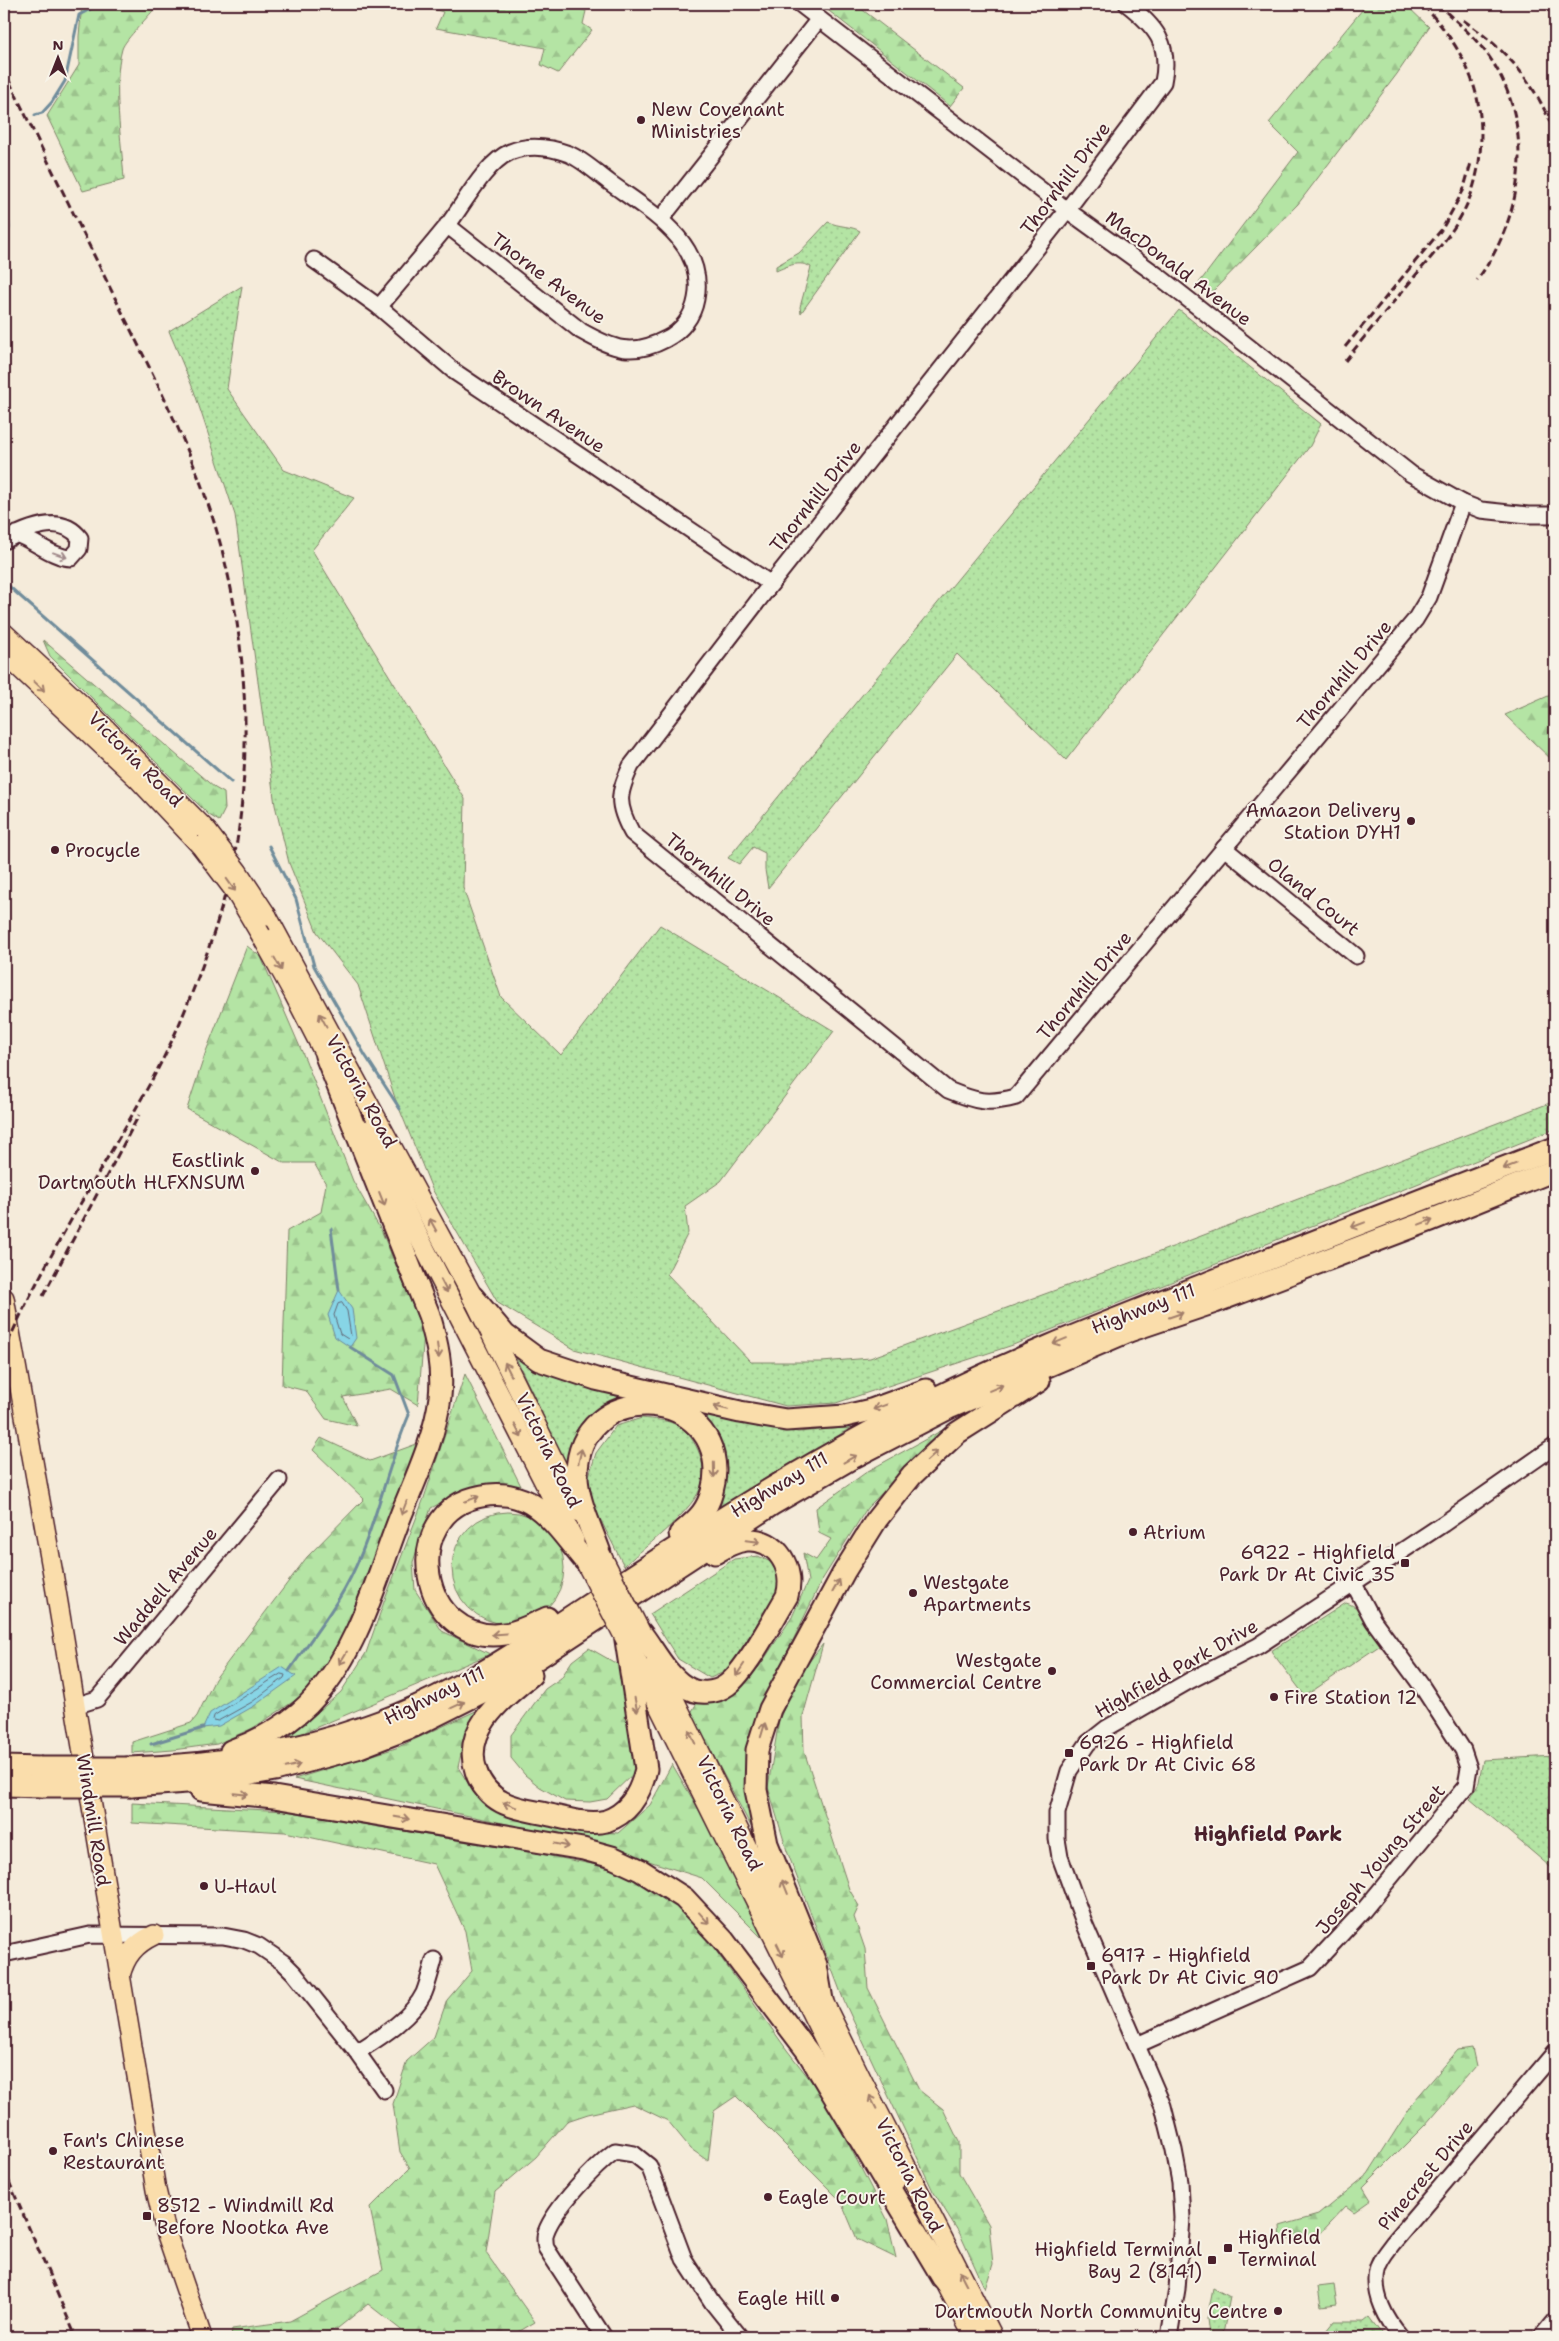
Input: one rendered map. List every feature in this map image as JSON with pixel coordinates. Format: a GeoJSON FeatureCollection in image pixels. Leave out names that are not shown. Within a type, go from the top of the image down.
{"type":"FeatureCollection","features":[{"type":"Feature","properties":{"kind":"highway"},"geometry":{"type":"LineString","coordinates":[[159,1776],[259,1740],[287,1721],[315,1698],[332,1677],[351,1646],[436,1418],[440,1371],[437,1344],[429,1315],[326,1056]]}},
{"type":"Feature","properties":{"kind":"highway","name":"Highway 111"},"geometry":{"type":"LineString","coordinates":[[159,1776],[218,1762],[288,1750],[370,1726],[448,1692],[498,1663],[755,1496],[836,1449],[1009,1362],[1555,1148]]}},
{"type":"Feature","properties":{"kind":"highway","name":"Highway 111"},"geometry":{"type":"LineString","coordinates":[[4,1785],[42,1777],[159,1776],[215,1780],[275,1770],[319,1759],[384,1738],[473,1698],[498,1684],[770,1505],[894,1436],[951,1407],[1130,1331],[1215,1302],[1431,1220],[1555,1170]]}},
{"type":"Feature","properties":{"kind":"highway"},"geometry":{"type":"LineString","coordinates":[[473,1297],[505,1335],[538,1360],[596,1379],[740,1412],[786,1420],[845,1416],[872,1410],[1009,1362]]}},
{"type":"Feature","properties":{"kind":"highway"},"geometry":{"type":"LineString","coordinates":[[822,2000],[816,1965],[767,1844],[756,1790],[757,1750],[770,1709],[844,1572],[877,1519],[912,1475],[957,1434],[1037,1382],[1110,1348],[1130,1331]]}},
{"type":"Feature","properties":{"kind":"highway"},"geometry":{"type":"LineString","coordinates":[[592,1557],[578,1484],[579,1456],[590,1431],[606,1415],[628,1406],[652,1405],[677,1412],[689,1419],[706,1439],[714,1464],[714,1484],[708,1503],[702,1513],[637,1573]]}},
{"type":"Feature","properties":{"kind":"highway"},"geometry":{"type":"LineString","coordinates":[[592,1557],[538,1508],[513,1496],[500,1494],[475,1497],[454,1508],[442,1519],[434,1531],[430,1542],[427,1566],[431,1586],[442,1608],[457,1623],[467,1629],[490,1634],[518,1631],[610,1591]]}},
{"type":"Feature","properties":{"kind":"highway"},"geometry":{"type":"LineString","coordinates":[[634,1636],[680,1683],[694,1690],[715,1691],[734,1679],[761,1640],[787,1596],[789,1588],[789,1572],[783,1559],[770,1546],[748,1540],[732,1544],[692,1565],[660,1576]]}},
{"type":"Feature","properties":{"kind":"highway"},"geometry":{"type":"LineString","coordinates":[[593,1621],[494,1709],[476,1733],[473,1751],[477,1776],[488,1792],[503,1803],[568,1818],[596,1822],[607,1820],[624,1812],[632,1804],[644,1780],[646,1769],[634,1636]]}},
{"type":"Feature","properties":{"kind":"highway","name":"Highway 111"},"geometry":{"type":"LineString","coordinates":[[4,1767],[42,1777]]}},
{"type":"Feature","properties":{"kind":"highway"},"geometry":{"type":"LineString","coordinates":[[159,1776],[560,1844],[612,1857],[640,1870],[684,1898],[724,1941],[802,2044],[943,2278]]}},
{"type":"Feature","properties":{"kind":"main road","name":"Victoria Road"},"geometry":{"type":"LineString","coordinates":[[4,633],[117,740],[203,838],[261,935],[634,1636],[993,2337]]}},
{"type":"Feature","properties":{"kind":"main road","name":"Victoria Road"},"geometry":{"type":"LineString","coordinates":[[4,653],[238,872],[267,916],[473,1297],[592,1557]]}},
{"type":"Feature","properties":{"kind":"main road","name":"Windmill Road"},"geometry":{"type":"LineString","coordinates":[[4,1298],[156,2190],[166,2232],[202,2337]]}},
{"type":"Feature","properties":{"kind":"main road","name":"Victoria Road"},"geometry":{"type":"LineString","coordinates":[[634,1636],[943,2278],[974,2337]]}},
{"type":"Feature","properties":{"kind":"main road"},"geometry":{"type":"LineString","coordinates":[[120,1977],[123,1964],[132,1950],[154,1935]]}},
{"type":"Feature","properties":{"kind":"street","name":"MacDonald Avenue"},"geometry":{"type":"LineString","coordinates":[[800,4],[1067,210],[1162,278],[1411,474],[1463,503],[1481,510],[1504,513],[1555,514]]}},
{"type":"Feature","properties":{"kind":"street","name":"Thornhill Drive"},"geometry":{"type":"LineString","coordinates":[[1127,4],[1148,21],[1161,41],[1167,64],[1163,82],[1067,210],[771,584],[631,766],[620,789],[625,820],[632,832],[948,1090],[977,1102],[997,1102],[1016,1097],[1416,620],[1429,597],[1463,503]]}},
{"type":"Feature","properties":{"kind":"street"},"geometry":{"type":"LineString","coordinates":[[661,219],[819,19]]}},
{"type":"Feature","properties":{"kind":"street","name":"Thorne Avenue"},"geometry":{"type":"LineString","coordinates":[[379,307],[447,225],[493,163],[510,152],[531,147],[550,149],[571,155],[661,219],[690,253],[697,279],[695,306],[688,320],[672,336],[649,348],[622,349],[601,342],[581,331],[447,225]]}},
{"type":"Feature","properties":{"kind":"street","name":"Brown Avenue"},"geometry":{"type":"LineString","coordinates":[[314,260],[379,307],[436,357],[471,382],[771,584]]}},
{"type":"Feature","properties":{"kind":"street","name":"Oland Court"},"geometry":{"type":"LineString","coordinates":[[1224,848],[1356,956]]}},
{"type":"Feature","properties":{"kind":"street","name":"Highfield Park Drive"},"geometry":{"type":"LineString","coordinates":[[1169,2337],[1177,2289],[1181,2234],[1180,2182],[1163,2106],[1085,1925],[1060,1857],[1057,1839],[1057,1813],[1069,1771],[1088,1744],[1108,1728],[1189,1681],[1258,1646],[1354,1584],[1555,1446]]}},
{"type":"Feature","properties":{"kind":"street","name":"Waddell Avenue"},"geometry":{"type":"LineString","coordinates":[[75,1706],[97,1699],[279,1480]]}},
{"type":"Feature","properties":{"kind":"street","name":"Joseph Young Street"},"geometry":{"type":"LineString","coordinates":[[1137,2045],[1310,1968],[1363,1911],[1466,1786],[1469,1768],[1463,1750],[1420,1685],[1373,1620],[1354,1584]]}},
{"type":"Feature","properties":{"kind":"street"},"geometry":{"type":"LineString","coordinates":[[4,1954],[90,1935],[223,1936],[244,1940],[265,1950],[294,1973],[357,2052],[384,2090]]}},
{"type":"Feature","properties":{"kind":"street"},"geometry":{"type":"LineString","coordinates":[[357,2052],[387,2032],[404,2017],[423,1995],[434,1960]]}},
{"type":"Feature","properties":{"kind":"street","name":"Pinecrest Drive"},"geometry":{"type":"LineString","coordinates":[[1402,2337],[1389,2323],[1381,2304],[1377,2269],[1382,2259],[1393,2243],[1555,2052]]}},
{"type":"Feature","properties":{"kind":"street"},"geometry":{"type":"LineString","coordinates":[[601,2336],[546,2248],[545,2234],[554,2217],[594,2169],[615,2151],[634,2154],[649,2166],[684,2259],[712,2302],[740,2337]]}},
{"type":"Feature","properties":{"kind":"street"},"geometry":{"type":"LineString","coordinates":[[1541,2337],[1555,2320]]}},
{"type":"Feature","properties":{"kind":"green space"},"geometry":{"type":"Polygon","coordinates":[[[82,4],[158,4],[124,45],[119,63],[118,114],[124,180],[83,191],[47,116],[79,65],[82,4]]]}},
{"type":"Feature","properties":{"kind":"green space"},"geometry":{"type":"Polygon","coordinates":[[[435,4],[563,4],[586,11],[583,24],[592,30],[558,73],[541,65],[545,48],[436,28],[443,12],[433,9],[435,4]]]}},
{"type":"Feature","properties":{"kind":"green space"},"geometry":{"type":"Polygon","coordinates":[[[820,4],[855,4],[964,88],[950,106],[820,4]]]}},
{"type":"Feature","properties":{"kind":"green space"},"geometry":{"type":"Polygon","coordinates":[[[1367,4],[1405,4],[1429,27],[1397,74],[1298,204],[1212,292],[1199,283],[1298,152],[1269,123],[1367,4]]]}},
{"type":"Feature","properties":{"kind":"green space"},"geometry":{"type":"Polygon","coordinates":[[[828,222],[860,231],[801,313],[800,307],[811,267],[798,264],[776,271],[776,266],[799,253],[828,222]]]}},
{"type":"Feature","properties":{"kind":"green space"},"geometry":{"type":"Polygon","coordinates":[[[242,286],[227,389],[284,470],[354,498],[312,550],[465,799],[463,888],[501,997],[561,1055],[660,925],[834,1031],[721,1181],[685,1206],[688,1233],[667,1274],[751,1362],[822,1362],[870,1358],[1154,1254],[1555,1101],[1555,1129],[1013,1345],[836,1403],[786,1406],[574,1349],[498,1303],[432,1189],[395,1098],[358,985],[317,932],[289,863],[275,805],[235,515],[194,391],[169,331],[242,286]]]}},
{"type":"Feature","properties":{"kind":"green space"},"geometry":{"type":"Polygon","coordinates":[[[1179,310],[1321,424],[1310,446],[1066,760],[957,654],[768,888],[765,853],[753,847],[739,864],[728,858],[1179,310]]]}},
{"type":"Feature","properties":{"kind":"green space"},"geometry":{"type":"Polygon","coordinates":[[[43,640],[215,788],[224,793],[225,809],[219,821],[209,815],[50,656],[43,640]]]}},
{"type":"Feature","properties":{"kind":"green space"},"geometry":{"type":"Polygon","coordinates":[[[1555,693],[1555,763],[1505,715],[1555,693]]]}},
{"type":"Feature","properties":{"kind":"green space"},"geometry":{"type":"Polygon","coordinates":[[[247,946],[261,957],[306,1061],[353,1181],[382,1232],[424,1333],[418,1405],[391,1389],[343,1397],[357,1426],[326,1419],[306,1391],[282,1385],[287,1231],[321,1212],[326,1184],[314,1163],[284,1163],[187,1109],[205,1054],[247,946]]]}},
{"type":"Feature","properties":{"kind":"green space"},"geometry":{"type":"Polygon","coordinates":[[[513,1352],[639,1396],[580,1433],[567,1466],[513,1352]]]}},
{"type":"Feature","properties":{"kind":"green space"},"geometry":{"type":"Polygon","coordinates":[[[465,1374],[522,1488],[476,1485],[431,1508],[413,1562],[415,1590],[442,1631],[490,1654],[284,1741],[341,1692],[366,1653],[424,1498],[465,1374]]]}},
{"type":"Feature","properties":{"kind":"green space"},"geometry":{"type":"Polygon","coordinates":[[[706,1415],[798,1432],[852,1427],[717,1511],[722,1461],[706,1415]]]}},
{"type":"Feature","properties":{"kind":"green space"},"geometry":{"type":"Polygon","coordinates":[[[642,1418],[674,1423],[685,1431],[691,1437],[700,1455],[703,1478],[698,1494],[690,1505],[624,1566],[595,1509],[588,1479],[596,1453],[616,1426],[642,1418]]]}},
{"type":"Feature","properties":{"kind":"green space"},"geometry":{"type":"Polygon","coordinates":[[[946,1428],[867,1508],[822,1580],[771,1686],[755,1834],[691,1713],[698,1701],[725,1699],[759,1667],[792,1617],[808,1581],[803,1553],[816,1560],[831,1539],[819,1533],[816,1508],[868,1471],[946,1428]]]}},
{"type":"Feature","properties":{"kind":"green space"},"geometry":{"type":"Polygon","coordinates":[[[321,1438],[370,1461],[422,1442],[396,1513],[334,1659],[305,1694],[253,1728],[217,1744],[132,1753],[132,1742],[191,1723],[197,1716],[215,1679],[307,1557],[364,1499],[313,1450],[321,1438]]]}},
{"type":"Feature","properties":{"kind":"green space"},"geometry":{"type":"Polygon","coordinates":[[[508,1512],[529,1516],[548,1528],[560,1547],[564,1568],[560,1589],[548,1608],[529,1620],[508,1624],[487,1620],[468,1608],[456,1589],[452,1568],[456,1547],[468,1528],[487,1516],[508,1512]]]}},
{"type":"Feature","properties":{"kind":"green space"},"geometry":{"type":"Polygon","coordinates":[[[758,1556],[775,1564],[782,1586],[776,1605],[727,1671],[710,1678],[678,1659],[650,1614],[734,1559],[758,1556]]]}},
{"type":"Feature","properties":{"kind":"green space"},"geometry":{"type":"Polygon","coordinates":[[[1346,1603],[1363,1614],[1382,1644],[1305,1696],[1271,1651],[1346,1603]]]}},
{"type":"Feature","properties":{"kind":"green space"},"geometry":{"type":"Polygon","coordinates":[[[823,1644],[803,1716],[804,1751],[849,1889],[859,1906],[854,1917],[865,1949],[868,1988],[919,2090],[943,2109],[959,2142],[959,2173],[989,2225],[993,2264],[985,2289],[960,2234],[933,2191],[844,2001],[787,1851],[768,1787],[779,1720],[797,1677],[823,1644]]]}},
{"type":"Feature","properties":{"kind":"green space"},"geometry":{"type":"Polygon","coordinates":[[[589,1648],[626,1669],[637,1755],[634,1764],[636,1771],[607,1799],[590,1802],[565,1801],[540,1787],[525,1775],[511,1758],[511,1735],[545,1689],[561,1678],[572,1661],[589,1648]]]}},
{"type":"Feature","properties":{"kind":"green space"},"geometry":{"type":"Polygon","coordinates":[[[493,1703],[469,1731],[458,1767],[474,1793],[519,1817],[568,1829],[618,1833],[650,1805],[672,1764],[712,1832],[763,1939],[702,1878],[583,1840],[294,1779],[396,1748],[493,1703]]]}},
{"type":"Feature","properties":{"kind":"green space"},"geometry":{"type":"Polygon","coordinates":[[[1555,1756],[1555,1871],[1470,1799],[1479,1782],[1483,1760],[1555,1756]]]}},
{"type":"Feature","properties":{"kind":"green space"},"geometry":{"type":"Polygon","coordinates":[[[132,1803],[286,1811],[545,1855],[592,1864],[635,1876],[668,1897],[701,1930],[787,2050],[826,2100],[887,2219],[896,2258],[857,2239],[841,2201],[736,2096],[714,2111],[708,2161],[691,2149],[668,2121],[633,2104],[588,2114],[567,2121],[536,2157],[495,2192],[486,2253],[535,2322],[510,2337],[410,2337],[368,2304],[338,2328],[315,2337],[231,2337],[232,2329],[290,2321],[383,2270],[370,2208],[410,2168],[400,2152],[393,2104],[407,2061],[434,2037],[447,2000],[472,1971],[465,1931],[434,1864],[285,1832],[132,1823],[132,1803]]]}},
{"type":"Feature","properties":{"kind":"green space"},"geometry":{"type":"Polygon","coordinates":[[[1472,2048],[1476,2066],[1425,2125],[1363,2187],[1371,2200],[1354,2212],[1346,2206],[1315,2239],[1281,2239],[1280,2226],[1318,2215],[1368,2174],[1415,2100],[1458,2050],[1472,2048]]]}},
{"type":"Feature","properties":{"kind":"green space"},"geometry":{"type":"Polygon","coordinates":[[[1334,2285],[1337,2304],[1321,2306],[1318,2287],[1334,2285]]]}},
{"type":"Feature","properties":{"kind":"green space"},"geometry":{"type":"Polygon","coordinates":[[[1213,2288],[1230,2297],[1223,2334],[1209,2335],[1207,2319],[1213,2288]]]}},
{"type":"Feature","properties":{"kind":"green space"},"geometry":{"type":"Polygon","coordinates":[[[1369,2317],[1384,2337],[1321,2337],[1334,2321],[1364,2321],[1369,2317]]]}},
{"type":"Feature","properties":{"kind":"water"},"geometry":{"type":"Polygon","coordinates":[[[339,1290],[352,1309],[356,1338],[350,1347],[335,1337],[328,1315],[339,1290]]]}},
{"type":"Feature","properties":{"kind":"water"},"geometry":{"type":"Polygon","coordinates":[[[282,1667],[296,1676],[254,1706],[219,1726],[203,1728],[210,1713],[282,1667]]]}},
{"type":"Feature","properties":{"kind":"waterway"},"geometry":{"type":"LineString","coordinates":[[35,115],[42,113],[52,102],[65,81],[79,15],[100,4]]}},
{"type":"Feature","properties":{"kind":"waterway"},"geometry":{"type":"LineString","coordinates":[[4,158],[5,137]]}},
{"type":"Feature","properties":{"kind":"waterway"},"geometry":{"type":"LineString","coordinates":[[4,158],[9,228]]}},
{"type":"Feature","properties":{"kind":"waterway"},"geometry":{"type":"LineString","coordinates":[[4,582],[231,782]]}},
{"type":"Feature","properties":{"kind":"waterway"},"geometry":{"type":"LineString","coordinates":[[269,846],[296,899],[314,966],[365,1055],[400,1109]]}},
{"type":"Feature","properties":{"kind":"waterway"},"geometry":{"type":"LineString","coordinates":[[331,1229],[339,1290]]}},
{"type":"Feature","properties":{"kind":"waterway"},"geometry":{"type":"LineString","coordinates":[[289,1671],[332,1609],[355,1567],[372,1524],[409,1415],[394,1375],[350,1347]]}},
{"type":"Feature","properties":{"kind":"waterway"},"geometry":{"type":"LineString","coordinates":[[151,1744],[203,1728]]}},
{"type":"Feature","properties":{"kind":"railway"},"geometry":{"type":"LineString","coordinates":[[1345,361],[1451,232],[1468,203],[1476,176],[1481,138],[1477,96],[1462,57],[1451,39],[1422,4]]}},
{"type":"Feature","properties":{"kind":"railway"},"geometry":{"type":"LineString","coordinates":[[1437,4],[1470,34],[1488,55],[1503,82],[1513,110],[1518,139],[1518,169],[1514,199],[1506,227],[1493,255],[1477,280]]}},
{"type":"Feature","properties":{"kind":"railway"},"geometry":{"type":"LineString","coordinates":[[1463,20],[1494,44],[1519,70],[1539,99],[1555,134]]}},
{"type":"Feature","properties":{"kind":"railway"},"geometry":{"type":"LineString","coordinates":[[4,70],[167,403],[205,495],[224,558],[238,628],[242,663],[245,735],[244,771],[237,841],[227,889],[213,936],[196,982],[163,1060],[53,1252],[4,1351]]}},
{"type":"Feature","properties":{"kind":"railway"},"geometry":{"type":"LineString","coordinates":[[1345,347],[1442,229],[1463,191],[1471,163]]}},
{"type":"Feature","properties":{"kind":"railway"},"geometry":{"type":"LineString","coordinates":[[43,1296],[139,1115]]}},
{"type":"Feature","properties":{"kind":"railway"},"geometry":{"type":"LineString","coordinates":[[4,2170],[76,2337]]}},
{"type":"Feature","properties":{"kind":"place","name":"New Covenant Ministries"},"geometry":{"type":"Point","coordinates":[641,120]}},
{"type":"Feature","properties":{"kind":"place","name":"Amazon Delivery Station DYH1"},"geometry":{"type":"Point","coordinates":[1411,821]}},
{"type":"Feature","properties":{"kind":"place","name":"Procycle"},"geometry":{"type":"Point","coordinates":[55,850]}},
{"type":"Feature","properties":{"kind":"place","name":"Eastlink Dartmouth HLFXNSUM"},"geometry":{"type":"Point","coordinates":[255,1171]}},
{"type":"Feature","properties":{"kind":"place","name":"Atrium"},"geometry":{"type":"Point","coordinates":[1133,1532]}},
{"type":"Feature","properties":{"kind":"place","name":"6922 - Highfield Park Dr At Civic 35"},"geometry":{"type":"Point","coordinates":[1405,1563]}},
{"type":"Feature","properties":{"kind":"place","name":"Westgate Apartments"},"geometry":{"type":"Point","coordinates":[913,1593]}},
{"type":"Feature","properties":{"kind":"place","name":"Westgate Commercial Centre"},"geometry":{"type":"Point","coordinates":[1052,1671]}},
{"type":"Feature","properties":{"kind":"place","name":"Fire Station 12"},"geometry":{"type":"Point","coordinates":[1274,1697]}},
{"type":"Feature","properties":{"kind":"place","name":"6926 - Highfield Park Dr At Civic 68"},"geometry":{"type":"Point","coordinates":[1069,1753]}},
{"type":"Feature","properties":{"kind":"place","name":"U-Haul"},"geometry":{"type":"Point","coordinates":[204,1886]}},
{"type":"Feature","properties":{"kind":"place","name":"6917 - Highfield Park Dr At Civic 90"},"geometry":{"type":"Point","coordinates":[1091,1966]}},
{"type":"Feature","properties":{"kind":"place","name":"Fan's Chinese Restaurant"},"geometry":{"type":"Point","coordinates":[53,2151]}},
{"type":"Feature","properties":{"kind":"place","name":"Eagle Court"},"geometry":{"type":"Point","coordinates":[768,2197]}},
{"type":"Feature","properties":{"kind":"place","name":"8512 - Windmill Rd Before Nootka Ave"},"geometry":{"type":"Point","coordinates":[147,2216]}},
{"type":"Feature","properties":{"kind":"place","name":"Highfield Terminal"},"geometry":{"type":"Point","coordinates":[1228,2248]}},
{"type":"Feature","properties":{"kind":"place","name":"Highfield Terminal Bay 2 (8141)"},"geometry":{"type":"Point","coordinates":[1212,2260]}},
{"type":"Feature","properties":{"kind":"place","name":"Eagle Hill"},"geometry":{"type":"Point","coordinates":[835,2298]}},
{"type":"Feature","properties":{"kind":"place","name":"Dartmouth North Community Centre"},"geometry":{"type":"Point","coordinates":[1278,2311]}},
{"type":"Feature","properties":{"kind":"district","name":"Highfield Park"},"geometry":{"type":"Point","coordinates":[1268,1834]}}]}
